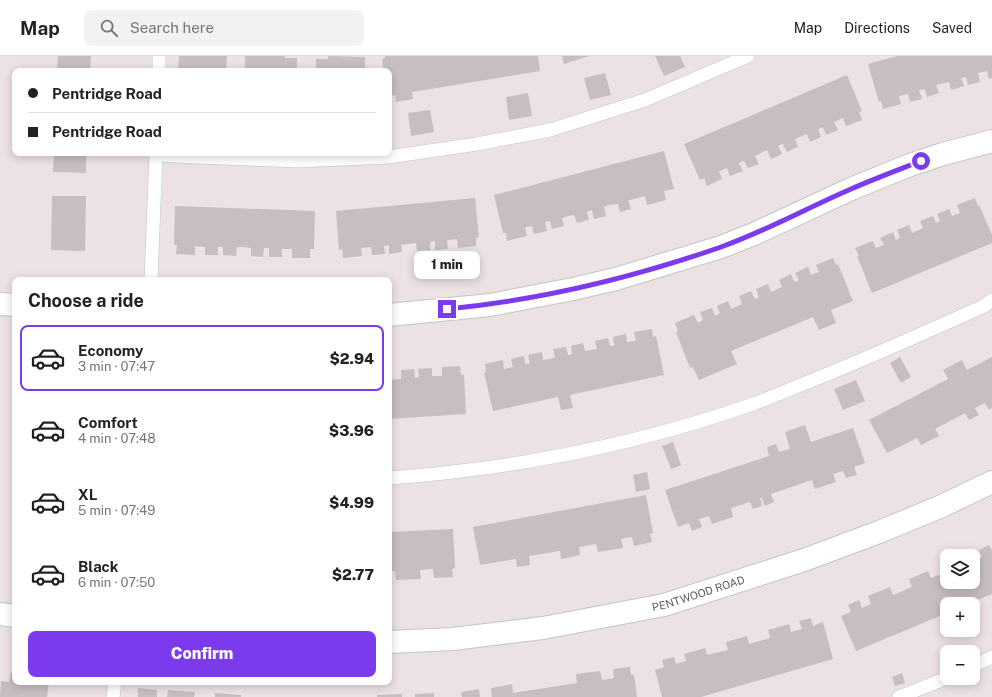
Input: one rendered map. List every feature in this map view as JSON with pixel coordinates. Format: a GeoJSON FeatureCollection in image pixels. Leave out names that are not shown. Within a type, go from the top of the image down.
{"type":"FeatureCollection","features":[{"type":"Feature","properties":{"kind":"street"},"geometry":{"type":"LineString","coordinates":[[392,315],[490,305],[616,279],[721,247],[776,224],[851,189],[910,165],[943,154],[992,141]]}},
{"type":"Feature","properties":{"kind":"street"},"geometry":{"type":"LineString","coordinates":[[0,304],[12,305]]}},
{"type":"Feature","properties":{"kind":"street","name":"PENTWOOD ROAD"},"geometry":{"type":"LineString","coordinates":[[392,642],[453,639],[543,628],[664,605],[804,560],[879,532],[942,506],[992,482]]}},
{"type":"Feature","properties":{"kind":"street"},"geometry":{"type":"LineString","coordinates":[[0,614],[12,616]]}},
{"type":"Feature","properties":{"kind":"lane"},"geometry":{"type":"LineString","coordinates":[[159,68],[160,56]]}},
{"type":"Feature","properties":{"kind":"lane"},"geometry":{"type":"LineString","coordinates":[[176,156],[298,161],[388,157],[477,144],[550,130],[630,105],[748,56]]}},
{"type":"Feature","properties":{"kind":"lane"},"geometry":{"type":"LineString","coordinates":[[151,277],[156,156]]}},
{"type":"Feature","properties":{"kind":"lane"},"geometry":{"type":"LineString","coordinates":[[392,478],[445,474],[536,460],[608,446],[678,428],[754,404],[826,375],[984,306],[992,300]]}},
{"type":"Feature","properties":{"kind":"lane"},"geometry":{"type":"LineString","coordinates":[[980,663],[992,657]]}},
{"type":"Feature","properties":{"kind":"lane"},"geometry":{"type":"LineString","coordinates":[[899,697],[940,681]]}},
{"type":"Feature","properties":{"kind":"lane"},"geometry":{"type":"LineString","coordinates":[[113,697],[115,685]]}},
{"type":"Feature","properties":{"kind":"building"},"geometry":{"type":"Polygon","coordinates":[[[58,56],[91,56],[90,68],[57,68],[58,56]]]}},
{"type":"Feature","properties":{"kind":"building"},"geometry":{"type":"Polygon","coordinates":[[[179,56],[227,56],[226,68],[178,68],[179,56]]]}},
{"type":"Feature","properties":{"kind":"building"},"geometry":{"type":"Polygon","coordinates":[[[245,56],[285,56],[285,58],[297,58],[297,68],[245,68],[245,56]]]}},
{"type":"Feature","properties":{"kind":"building"},"geometry":{"type":"Polygon","coordinates":[[[328,56],[365,57],[365,68],[316,68],[316,59],[328,59],[328,56]]]}},
{"type":"Feature","properties":{"kind":"building"},"geometry":{"type":"Polygon","coordinates":[[[385,56],[538,56],[540,71],[412,92],[413,99],[396,102],[395,95],[392,96],[392,68],[384,68],[382,59],[385,58],[385,56]]]}},
{"type":"Feature","properties":{"kind":"building"},"geometry":{"type":"Polygon","coordinates":[[[562,56],[589,56],[564,64],[562,56]]]}},
{"type":"Feature","properties":{"kind":"building"},"geometry":{"type":"Polygon","coordinates":[[[655,56],[680,56],[685,67],[664,76],[655,56]]]}},
{"type":"Feature","properties":{"kind":"building"},"geometry":{"type":"Polygon","coordinates":[[[897,56],[992,56],[992,78],[989,79],[987,71],[978,73],[980,82],[968,85],[966,77],[961,78],[964,86],[951,90],[949,82],[936,85],[939,93],[927,97],[925,89],[919,90],[922,99],[910,102],[908,94],[899,96],[901,104],[883,109],[881,101],[879,102],[868,64],[897,56]]]}},
{"type":"Feature","properties":{"kind":"building"},"geometry":{"type":"Polygon","coordinates":[[[605,73],[611,95],[590,100],[584,78],[605,73]]]}},
{"type":"Feature","properties":{"kind":"building"},"geometry":{"type":"Polygon","coordinates":[[[847,75],[862,111],[859,112],[862,120],[846,126],[843,118],[834,122],[838,130],[826,135],[823,127],[818,129],[821,137],[810,142],[807,134],[795,139],[798,147],[787,152],[783,144],[780,145],[778,146],[782,154],[771,159],[767,150],[755,156],[759,164],[748,168],[744,161],[741,162],[739,163],[743,171],[730,176],[727,168],[719,171],[722,179],[707,186],[704,178],[700,180],[684,144],[847,75]]]}},
{"type":"Feature","properties":{"kind":"building"},"geometry":{"type":"Polygon","coordinates":[[[528,93],[532,116],[509,120],[506,97],[528,93]]]}},
{"type":"Feature","properties":{"kind":"building"},"geometry":{"type":"Polygon","coordinates":[[[430,110],[434,132],[411,136],[408,113],[430,110]]]}},
{"type":"Feature","properties":{"kind":"building"},"geometry":{"type":"Polygon","coordinates":[[[664,151],[674,189],[664,191],[666,200],[647,205],[645,196],[628,200],[631,209],[620,212],[618,204],[609,205],[604,207],[606,216],[594,219],[592,210],[587,212],[589,220],[577,223],[574,215],[568,216],[562,218],[564,226],[552,229],[550,221],[545,222],[547,231],[534,234],[532,226],[526,227],[527,236],[507,241],[506,233],[503,233],[494,195],[664,151]]]}},
{"type":"Feature","properties":{"kind":"building"},"geometry":{"type":"Polygon","coordinates":[[[54,156],[86,156],[86,173],[53,172],[54,156]]]}},
{"type":"Feature","properties":{"kind":"building"},"geometry":{"type":"Polygon","coordinates":[[[52,196],[86,196],[85,251],[51,250],[52,196]]]}},
{"type":"Feature","properties":{"kind":"building"},"geometry":{"type":"Polygon","coordinates":[[[475,198],[479,237],[476,238],[476,246],[458,248],[457,239],[447,240],[448,249],[435,250],[435,241],[430,242],[430,250],[417,251],[416,243],[401,245],[402,252],[389,254],[389,245],[384,246],[385,254],[372,255],[371,247],[361,248],[362,256],[343,258],[342,249],[339,250],[336,211],[475,198]]]}},
{"type":"Feature","properties":{"kind":"building"},"geometry":{"type":"Polygon","coordinates":[[[975,198],[992,235],[992,243],[872,293],[855,248],[873,241],[876,248],[884,245],[880,238],[893,232],[896,240],[900,238],[897,230],[909,225],[912,233],[923,228],[920,221],[933,216],[936,223],[940,221],[937,214],[949,209],[952,216],[960,213],[957,205],[975,198]]]}},
{"type":"Feature","properties":{"kind":"building"},"geometry":{"type":"Polygon","coordinates":[[[175,206],[315,211],[314,249],[310,249],[310,258],[292,258],[292,249],[282,249],[282,257],[269,257],[269,248],[264,248],[263,257],[251,256],[251,248],[243,247],[237,247],[236,256],[223,255],[223,247],[218,247],[218,255],[205,255],[205,247],[195,246],[195,255],[176,254],[177,245],[174,245],[175,206]]]}},
{"type":"Feature","properties":{"kind":"building"},"geometry":{"type":"Polygon","coordinates":[[[833,258],[836,265],[838,264],[853,301],[831,310],[836,323],[819,330],[813,317],[731,351],[737,364],[699,380],[693,367],[690,368],[676,332],[678,331],[675,323],[694,315],[698,323],[703,320],[700,312],[712,308],[715,316],[720,313],[717,306],[728,301],[731,309],[742,304],[739,296],[751,291],[755,299],[759,297],[756,289],[768,284],[771,292],[782,287],[779,280],[791,274],[794,282],[797,281],[799,280],[795,273],[808,267],[811,275],[819,272],[816,265],[833,258]]]}},
{"type":"Feature","properties":{"kind":"building"},"geometry":{"type":"Polygon","coordinates":[[[652,329],[653,337],[656,336],[664,375],[570,395],[573,408],[561,410],[558,397],[493,411],[484,373],[486,372],[485,364],[503,360],[504,369],[513,367],[511,359],[524,356],[525,364],[530,363],[528,355],[542,352],[543,360],[555,358],[553,349],[566,347],[569,355],[572,354],[571,346],[583,343],[585,351],[597,349],[595,341],[608,338],[610,346],[612,346],[614,345],[613,337],[626,334],[627,342],[634,341],[636,340],[634,332],[652,329]]]}},
{"type":"Feature","properties":{"kind":"building"},"geometry":{"type":"Polygon","coordinates":[[[900,357],[911,377],[901,383],[890,363],[900,357]]]}},
{"type":"Feature","properties":{"kind":"building"},"geometry":{"type":"Polygon","coordinates":[[[992,357],[992,408],[989,410],[985,403],[975,408],[979,415],[969,420],[965,413],[935,429],[939,436],[921,445],[917,438],[887,453],[869,420],[948,379],[943,370],[962,360],[967,370],[992,357]]]}},
{"type":"Feature","properties":{"kind":"building"},"geometry":{"type":"Polygon","coordinates":[[[460,366],[461,375],[464,375],[466,414],[392,419],[392,380],[401,379],[401,370],[414,369],[415,378],[419,377],[418,369],[432,368],[432,376],[442,376],[442,367],[460,366]]]}},
{"type":"Feature","properties":{"kind":"building"},"geometry":{"type":"Polygon","coordinates":[[[856,380],[865,401],[843,410],[834,389],[856,380]]]}},
{"type":"Feature","properties":{"kind":"building"},"geometry":{"type":"Polygon","coordinates":[[[805,425],[811,442],[853,428],[865,463],[854,467],[857,475],[846,478],[843,471],[833,474],[836,482],[815,489],[812,480],[771,494],[774,502],[765,506],[762,498],[760,498],[762,506],[753,509],[750,502],[731,508],[733,517],[712,524],[709,516],[699,519],[702,527],[692,531],[689,523],[678,527],[665,490],[769,456],[767,447],[776,444],[779,452],[790,449],[785,432],[805,425]]]}},
{"type":"Feature","properties":{"kind":"building"},"geometry":{"type":"Polygon","coordinates":[[[673,442],[681,465],[671,469],[662,446],[673,442]]]}},
{"type":"Feature","properties":{"kind":"building"},"geometry":{"type":"Polygon","coordinates":[[[647,472],[650,489],[636,492],[633,475],[647,472]]]}},
{"type":"Feature","properties":{"kind":"building"},"geometry":{"type":"Polygon","coordinates":[[[646,495],[653,533],[650,534],[652,542],[634,546],[632,537],[621,539],[623,548],[598,552],[596,544],[579,547],[580,555],[561,559],[560,551],[529,556],[530,565],[517,567],[516,559],[480,565],[473,527],[646,495]]]}},
{"type":"Feature","properties":{"kind":"building"},"geometry":{"type":"Polygon","coordinates":[[[453,529],[455,568],[452,569],[453,577],[434,578],[433,569],[430,569],[420,570],[421,579],[396,580],[395,571],[392,571],[392,532],[453,529]]]}},
{"type":"Feature","properties":{"kind":"building"},"geometry":{"type":"Polygon","coordinates":[[[989,545],[992,551],[992,594],[980,599],[980,597],[940,597],[940,616],[856,651],[841,616],[851,612],[848,605],[859,600],[862,608],[871,604],[868,596],[890,587],[893,595],[912,587],[909,579],[928,571],[931,578],[940,575],[940,589],[980,589],[980,558],[982,557],[980,550],[989,545]]]}},
{"type":"Feature","properties":{"kind":"building"},"geometry":{"type":"Polygon","coordinates":[[[811,618],[813,626],[823,622],[833,659],[701,697],[662,697],[655,670],[664,667],[662,660],[674,657],[676,664],[686,661],[684,654],[705,648],[707,655],[728,650],[726,642],[747,636],[749,644],[770,638],[768,630],[789,624],[791,632],[802,629],[799,621],[811,618]]]}},
{"type":"Feature","properties":{"kind":"building"},"geometry":{"type":"Polygon","coordinates":[[[630,667],[631,675],[634,675],[637,697],[492,697],[491,688],[512,684],[513,693],[577,683],[576,674],[600,671],[602,680],[614,678],[613,669],[630,667]]]}},
{"type":"Feature","properties":{"kind":"building"},"geometry":{"type":"Polygon","coordinates":[[[12,672],[12,685],[49,685],[47,697],[0,697],[1,681],[9,682],[12,672]]]}},
{"type":"Feature","properties":{"kind":"building"},"geometry":{"type":"Polygon","coordinates":[[[902,673],[905,683],[895,686],[892,677],[902,673]]]}},
{"type":"Feature","properties":{"kind":"building"},"geometry":{"type":"Polygon","coordinates":[[[138,688],[157,690],[157,697],[138,697],[138,688]]]}},
{"type":"Feature","properties":{"kind":"building"},"geometry":{"type":"Polygon","coordinates":[[[479,689],[480,697],[462,697],[461,692],[479,689]]]}},
{"type":"Feature","properties":{"kind":"building"},"geometry":{"type":"Polygon","coordinates":[[[168,690],[195,692],[194,697],[167,697],[168,690]]]}},
{"type":"Feature","properties":{"kind":"building"},"geometry":{"type":"Polygon","coordinates":[[[215,693],[241,695],[241,697],[215,697],[215,693]]]}},
{"type":"Feature","properties":{"kind":"building"},"geometry":{"type":"Polygon","coordinates":[[[434,693],[434,697],[415,697],[415,694],[434,693]]]}},
{"type":"Feature","properties":{"kind":"building"},"geometry":{"type":"Polygon","coordinates":[[[402,694],[402,697],[377,697],[377,695],[402,694]]]}},
{"type":"Feature","properties":{"kind":"route"},"geometry":{"type":"LineString","coordinates":[[447,309],[490,305],[573,289],[616,279],[672,263],[721,247],[754,234],[851,189],[921,161]]}}]}
